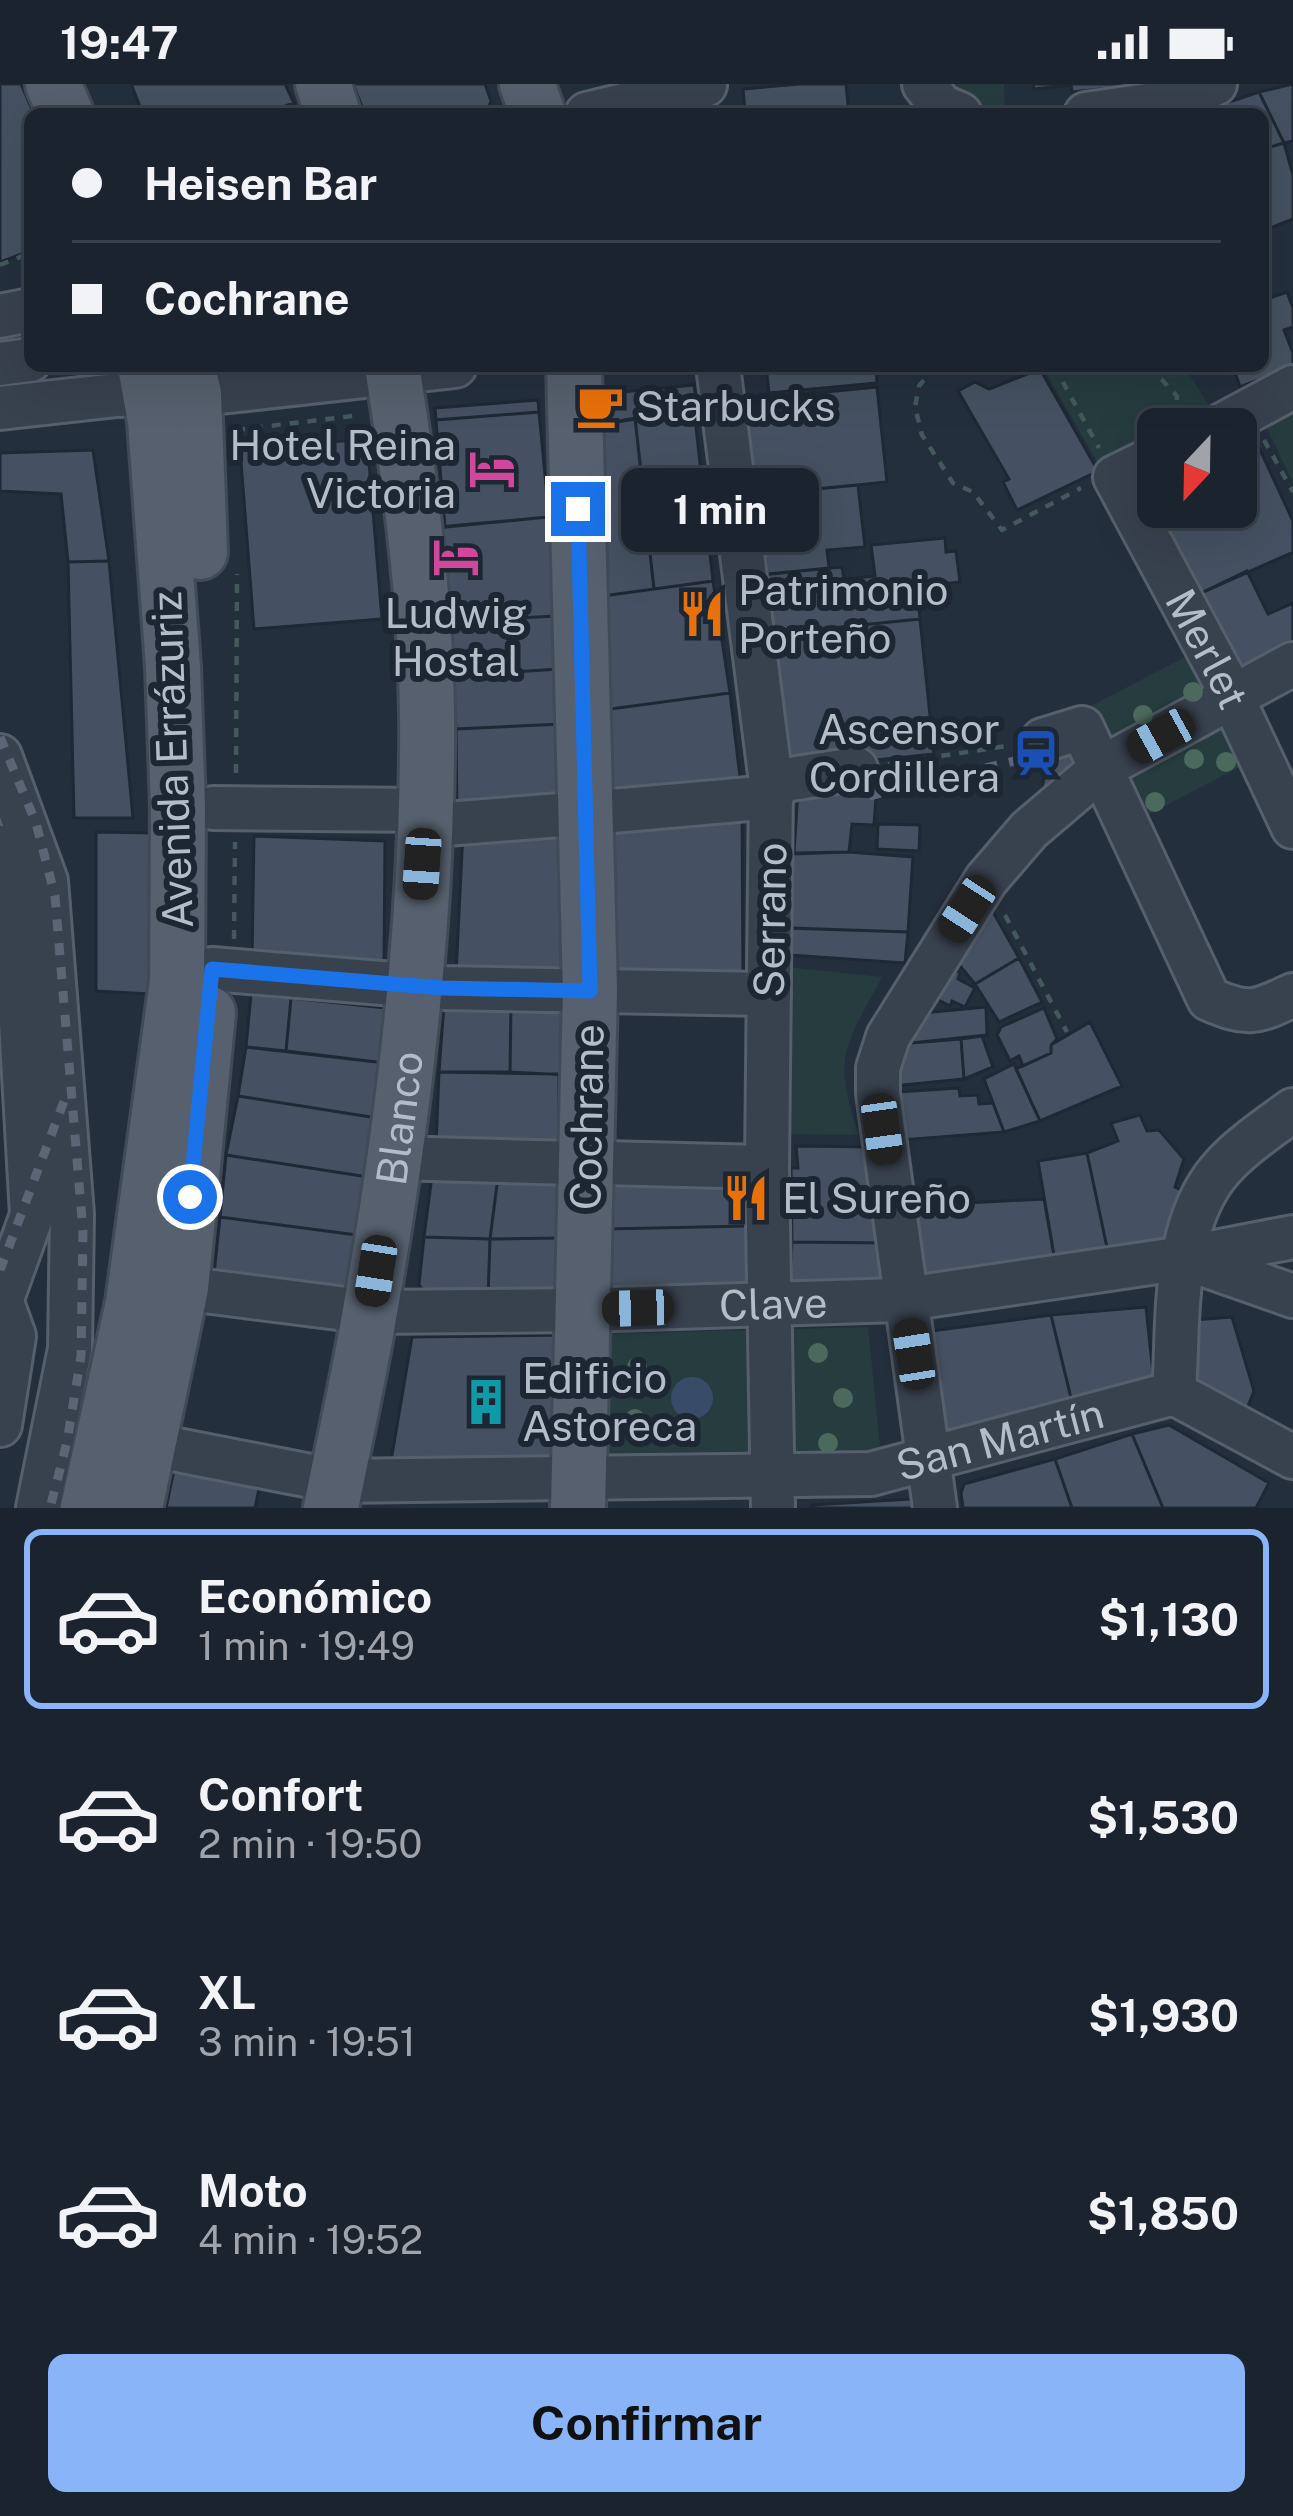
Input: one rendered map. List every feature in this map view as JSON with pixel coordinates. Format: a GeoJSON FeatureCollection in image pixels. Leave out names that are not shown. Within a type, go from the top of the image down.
{"type":"FeatureCollection","features":[{"type":"Feature","properties":{"kind":"main road","name":"Cochrane"},"geometry":{"type":"LineString","coordinates":[[574,372],[590,991],[579,1494]]}},
{"type":"Feature","properties":{"kind":"main road","name":"Blanco"},"geometry":{"type":"LineString","coordinates":[[334,1495],[395,1158],[436,817],[419,569],[384,384]]}},
{"type":"Feature","properties":{"kind":"main road","name":"Avenida Errázuriz"},"geometry":{"type":"LineString","coordinates":[[88,1508],[157,1296],[223,964],[228,814],[179,391]]}},
{"type":"Feature","properties":{"kind":"main road","name":"Avenida Errázuriz"},"geometry":{"type":"LineString","coordinates":[[157,1296],[177,982],[173,668],[179,391]]}},
{"type":"Feature","properties":{"kind":"main road"},"geometry":{"type":"LineString","coordinates":[[135,1508],[147,1444],[128,1434],[142,1323],[157,1296]]}},
{"type":"Feature","properties":{"kind":"street"},"geometry":{"type":"LineString","coordinates":[[924,84],[946,108]]}},
{"type":"Feature","properties":{"kind":"street"},"geometry":{"type":"LineString","coordinates":[[1127,108],[1215,84]]}},
{"type":"Feature","properties":{"kind":"street"},"geometry":{"type":"LineString","coordinates":[[611,108],[705,85]]}},
{"type":"Feature","properties":{"kind":"street"},"geometry":{"type":"LineString","coordinates":[[58,372],[92,398]]}},
{"type":"Feature","properties":{"kind":"street"},"geometry":{"type":"LineString","coordinates":[[0,408],[179,391],[384,384],[431,372]]}},
{"type":"Feature","properties":{"kind":"street","name":"Serrano"},"geometry":{"type":"LineString","coordinates":[[719,372],[771,790],[767,1167],[774,1493]]}},
{"type":"Feature","properties":{"kind":"street"},"geometry":{"type":"LineString","coordinates":[[1252,408],[1293,387]]}},
{"type":"Feature","properties":{"kind":"street"},"geometry":{"type":"LineString","coordinates":[[1112,460],[1137,449]]}},
{"type":"Feature","properties":{"kind":"street","name":"Merlet"},"geometry":{"type":"LineString","coordinates":[[1112,460],[1293,826]]}},
{"type":"Feature","properties":{"kind":"street"},"geometry":{"type":"LineString","coordinates":[[935,1508],[878,1093],[878,1068],[888,1037],[986,880],[1029,830],[1102,767],[1293,664]]}},
{"type":"Feature","properties":{"kind":"street"},"geometry":{"type":"LineString","coordinates":[[1043,740],[1082,728],[1209,999],[1235,1011],[1258,1012],[1293,995]]}},
{"type":"Feature","properties":{"kind":"street"},"geometry":{"type":"LineString","coordinates":[[0,756],[46,881],[72,1214],[70,1349],[38,1508]]}},
{"type":"Feature","properties":{"kind":"street"},"geometry":{"type":"LineString","coordinates":[[228,814],[587,813],[771,790],[856,769]]}},
{"type":"Feature","properties":{"kind":"street"},"geometry":{"type":"LineString","coordinates":[[0,848],[13,882],[32,1215],[1,1300],[14,1336],[0,1425]]}},
{"type":"Feature","properties":{"kind":"street"},"geometry":{"type":"LineString","coordinates":[[223,964],[414,985],[769,994]]}},
{"type":"Feature","properties":{"kind":"street"},"geometry":{"type":"LineString","coordinates":[[1293,1109],[1220,1169],[1198,1210],[1184,1258],[1174,1393],[1293,1457]]}},
{"type":"Feature","properties":{"kind":"street"},"geometry":{"type":"LineString","coordinates":[[395,1158],[767,1167]]}},
{"type":"Feature","properties":{"kind":"street","name":"Clave"},"geometry":{"type":"LineString","coordinates":[[157,1296],[370,1312],[906,1299],[1293,1237]]}},
{"type":"Feature","properties":{"kind":"street"},"geometry":{"type":"LineString","coordinates":[[1184,1258],[1293,1296]]}},
{"type":"Feature","properties":{"kind":"street","name":"San Martín"},"geometry":{"type":"LineString","coordinates":[[147,1444],[334,1495],[774,1493],[930,1462],[1174,1393]]}},
{"type":"Feature","properties":{"kind":"path"},"geometry":{"type":"LineString","coordinates":[[930,372],[919,386],[915,407],[922,435],[953,483],[973,491],[1002,530],[1110,467],[1112,460],[1099,449],[1057,372]]}},
{"type":"Feature","properties":{"kind":"path"},"geometry":{"type":"LineString","coordinates":[[1155,372],[1177,396],[1176,408]]}},
{"type":"Feature","properties":{"kind":"path"},"geometry":{"type":"LineString","coordinates":[[179,391],[384,384]]}},
{"type":"Feature","properties":{"kind":"path"},"geometry":{"type":"LineString","coordinates":[[1257,450],[1293,492]]}},
{"type":"Feature","properties":{"kind":"path"},"geometry":{"type":"LineString","coordinates":[[223,964],[237,570]]}},
{"type":"Feature","properties":{"kind":"path"},"geometry":{"type":"LineString","coordinates":[[856,769],[1043,740]]}},
{"type":"Feature","properties":{"kind":"path"},"geometry":{"type":"LineString","coordinates":[[1002,910],[1067,1032]]}},
{"type":"Feature","properties":{"kind":"green space"},"geometry":{"type":"Polygon","coordinates":[[[946,84],[1004,84],[1005,108],[948,102],[946,84]]]}},
{"type":"Feature","properties":{"kind":"green space"},"geometry":{"type":"Polygon","coordinates":[[[1045,372],[1188,372],[1211,408],[1137,408],[1137,461],[1106,477],[1045,372]]]}},
{"type":"Feature","properties":{"kind":"green space"},"geometry":{"type":"Polygon","coordinates":[[[1293,395],[1293,483],[1259,412],[1293,395]]]}},
{"type":"Feature","properties":{"kind":"green space"},"geometry":{"type":"Polygon","coordinates":[[[1193,653],[1251,761],[1138,820],[1081,711],[1193,653]]]}},
{"type":"Feature","properties":{"kind":"green space"},"geometry":{"type":"Polygon","coordinates":[[[786,967],[882,977],[846,1053],[846,1086],[859,1135],[788,1134],[786,967]]]}},
{"type":"Feature","properties":{"kind":"green space"},"geometry":{"type":"Polygon","coordinates":[[[868,1327],[881,1457],[593,1469],[592,1334],[868,1327]]]}},
{"type":"Feature","properties":{"kind":"water"},"geometry":{"type":"Polygon","coordinates":[[[692,1377],[707,1383],[713,1398],[707,1413],[692,1419],[677,1413],[671,1398],[677,1383],[692,1377]]]}},
{"type":"Feature","properties":{"kind":"building"},"geometry":{"type":"Polygon","coordinates":[[[0,84],[21,84],[31,108],[24,108],[24,253],[0,262],[0,84]]]}},
{"type":"Feature","properties":{"kind":"building"},"geometry":{"type":"Polygon","coordinates":[[[131,84],[285,84],[294,103],[279,108],[141,108],[131,84]]]}},
{"type":"Feature","properties":{"kind":"building"},"geometry":{"type":"Polygon","coordinates":[[[353,84],[485,84],[491,101],[488,108],[363,108],[353,84]]]}},
{"type":"Feature","properties":{"kind":"building"},"geometry":{"type":"Polygon","coordinates":[[[846,84],[848,108],[745,108],[743,89],[846,84]]]}},
{"type":"Feature","properties":{"kind":"building"},"geometry":{"type":"Polygon","coordinates":[[[1033,84],[1140,85],[1072,92],[1071,85],[1034,89],[1033,84]]]}},
{"type":"Feature","properties":{"kind":"building"},"geometry":{"type":"Polygon","coordinates":[[[1293,84],[1293,141],[1284,143],[1259,92],[1293,84]]]}},
{"type":"Feature","properties":{"kind":"building"},"geometry":{"type":"Polygon","coordinates":[[[1259,92],[1267,108],[1211,108],[1259,92]]]}},
{"type":"Feature","properties":{"kind":"building"},"geometry":{"type":"Polygon","coordinates":[[[1269,112],[1284,143],[1269,147],[1269,112]]]}},
{"type":"Feature","properties":{"kind":"building"},"geometry":{"type":"Polygon","coordinates":[[[1284,143],[1293,175],[1293,219],[1269,229],[1269,147],[1284,143]]]}},
{"type":"Feature","properties":{"kind":"building"},"geometry":{"type":"Polygon","coordinates":[[[1287,292],[1293,327],[1284,330],[1293,367],[1240,387],[1235,372],[1269,372],[1269,298],[1287,292]]]}},
{"type":"Feature","properties":{"kind":"building"},"geometry":{"type":"Polygon","coordinates":[[[767,372],[876,372],[877,383],[769,393],[767,372]]]}},
{"type":"Feature","properties":{"kind":"building"},"geometry":{"type":"Polygon","coordinates":[[[1042,372],[1098,471],[1017,510],[1003,482],[1009,479],[958,391],[975,382],[989,389],[1042,372]]]}},
{"type":"Feature","properties":{"kind":"building"},"geometry":{"type":"Polygon","coordinates":[[[694,385],[698,409],[592,426],[590,395],[694,385]]]}},
{"type":"Feature","properties":{"kind":"building"},"geometry":{"type":"Polygon","coordinates":[[[877,387],[887,482],[754,495],[744,400],[877,387]]]}},
{"type":"Feature","properties":{"kind":"building"},"geometry":{"type":"Polygon","coordinates":[[[538,400],[539,412],[436,420],[435,408],[538,400]]]}},
{"type":"Feature","properties":{"kind":"building"},"geometry":{"type":"Polygon","coordinates":[[[694,409],[713,581],[654,589],[635,418],[694,409]]]}},
{"type":"Feature","properties":{"kind":"building","name":"Hotel Reina Victoria"},"geometry":{"type":"Polygon","coordinates":[[[539,412],[549,517],[445,527],[436,420],[539,412]]]}},
{"type":"Feature","properties":{"kind":"building"},"geometry":{"type":"Polygon","coordinates":[[[635,418],[654,589],[603,596],[592,426],[635,418]]]}},
{"type":"Feature","properties":{"kind":"building"},"geometry":{"type":"Polygon","coordinates":[[[367,439],[382,619],[254,629],[240,449],[367,439]]]}},
{"type":"Feature","properties":{"kind":"building"},"geometry":{"type":"Polygon","coordinates":[[[1257,443],[1293,521],[1293,552],[1199,594],[1158,528],[1257,528],[1257,443]]]}},
{"type":"Feature","properties":{"kind":"building"},"geometry":{"type":"Polygon","coordinates":[[[93,450],[109,561],[68,562],[61,494],[0,491],[0,453],[93,450]]]}},
{"type":"Feature","properties":{"kind":"building"},"geometry":{"type":"Polygon","coordinates":[[[858,485],[865,547],[827,550],[829,568],[762,575],[754,495],[858,485]]]}},
{"type":"Feature","properties":{"kind":"building"},"geometry":{"type":"Polygon","coordinates":[[[549,517],[556,616],[443,622],[437,527],[549,517]]]}},
{"type":"Feature","properties":{"kind":"building"},"geometry":{"type":"Polygon","coordinates":[[[945,538],[946,552],[956,551],[960,582],[917,587],[920,619],[764,635],[758,575],[842,567],[844,579],[875,576],[871,545],[945,538]]]}},
{"type":"Feature","properties":{"kind":"building"},"geometry":{"type":"Polygon","coordinates":[[[109,561],[133,818],[74,818],[68,562],[109,561]]]}},
{"type":"Feature","properties":{"kind":"building"},"geometry":{"type":"Polygon","coordinates":[[[1247,571],[1268,614],[1293,603],[1293,644],[1237,671],[1199,594],[1247,571]]]}},
{"type":"Feature","properties":{"kind":"building"},"geometry":{"type":"Polygon","coordinates":[[[713,581],[730,693],[603,710],[603,596],[713,581]]]}},
{"type":"Feature","properties":{"kind":"building"},"geometry":{"type":"Polygon","coordinates":[[[556,616],[559,669],[451,676],[448,622],[556,616]]]}},
{"type":"Feature","properties":{"kind":"building"},"geometry":{"type":"Polygon","coordinates":[[[920,619],[934,754],[788,769],[774,634],[920,619]]]}},
{"type":"Feature","properties":{"kind":"building"},"geometry":{"type":"Polygon","coordinates":[[[559,669],[562,724],[456,729],[451,676],[559,669]]]}},
{"type":"Feature","properties":{"kind":"building"},"geometry":{"type":"Polygon","coordinates":[[[730,693],[742,794],[606,805],[603,710],[730,693]]]}},
{"type":"Feature","properties":{"kind":"building"},"geometry":{"type":"Polygon","coordinates":[[[562,724],[563,809],[457,816],[456,729],[562,724]]]}},
{"type":"Feature","properties":{"kind":"building"},"geometry":{"type":"Polygon","coordinates":[[[1048,753],[1083,753],[1041,795],[1048,753]]]}},
{"type":"Feature","properties":{"kind":"building"},"geometry":{"type":"Polygon","coordinates":[[[897,770],[897,797],[855,796],[853,775],[897,770]]]}},
{"type":"Feature","properties":{"kind":"building"},"geometry":{"type":"Polygon","coordinates":[[[798,791],[876,797],[874,825],[852,824],[849,852],[794,853],[798,791]]]}},
{"type":"Feature","properties":{"kind":"building"},"geometry":{"type":"Polygon","coordinates":[[[742,808],[743,981],[612,978],[606,822],[742,808]]]}},
{"type":"Feature","properties":{"kind":"building"},"geometry":{"type":"Polygon","coordinates":[[[565,824],[569,976],[456,975],[463,831],[565,824]]]}},
{"type":"Feature","properties":{"kind":"building"},"geometry":{"type":"Polygon","coordinates":[[[878,824],[920,825],[919,851],[877,849],[878,824]]]}},
{"type":"Feature","properties":{"kind":"building"},"geometry":{"type":"Polygon","coordinates":[[[96,832],[152,833],[150,994],[96,991],[96,832]]]}},
{"type":"Feature","properties":{"kind":"building"},"geometry":{"type":"Polygon","coordinates":[[[254,836],[385,841],[384,967],[252,960],[254,836]]]}},
{"type":"Feature","properties":{"kind":"building"},"geometry":{"type":"Polygon","coordinates":[[[790,854],[913,857],[908,932],[787,928],[790,854]]]}},
{"type":"Feature","properties":{"kind":"building"},"geometry":{"type":"Polygon","coordinates":[[[988,903],[1019,958],[975,984],[951,955],[988,903]]]}},
{"type":"Feature","properties":{"kind":"building"},"geometry":{"type":"Polygon","coordinates":[[[790,928],[908,932],[905,963],[789,955],[790,928]]]}},
{"type":"Feature","properties":{"kind":"building"},"geometry":{"type":"Polygon","coordinates":[[[1019,958],[1042,1002],[999,1022],[975,984],[1019,958]]]}},
{"type":"Feature","properties":{"kind":"building"},"geometry":{"type":"Polygon","coordinates":[[[947,966],[975,988],[965,1007],[952,1001],[950,1006],[931,996],[947,966]]]}},
{"type":"Feature","properties":{"kind":"building"},"geometry":{"type":"Polygon","coordinates":[[[251,994],[291,998],[286,1051],[246,1047],[251,994]]]}},
{"type":"Feature","properties":{"kind":"building"},"geometry":{"type":"Polygon","coordinates":[[[291,998],[386,1008],[385,1063],[286,1051],[291,998]]]}},
{"type":"Feature","properties":{"kind":"building"},"geometry":{"type":"Polygon","coordinates":[[[444,1004],[511,1005],[510,1072],[439,1072],[444,1004]]]}},
{"type":"Feature","properties":{"kind":"building"},"geometry":{"type":"Polygon","coordinates":[[[511,1005],[554,1007],[566,1018],[566,1075],[510,1072],[511,1005]]]}},
{"type":"Feature","properties":{"kind":"building"},"geometry":{"type":"Polygon","coordinates":[[[986,1007],[987,1035],[911,1043],[922,1013],[986,1007]]]}},
{"type":"Feature","properties":{"kind":"building"},"geometry":{"type":"Polygon","coordinates":[[[1044,1008],[1057,1039],[1051,1053],[1023,1066],[1019,1056],[1010,1061],[997,1035],[1001,1027],[1044,1008]]]}},
{"type":"Feature","properties":{"kind":"building"},"geometry":{"type":"Polygon","coordinates":[[[1090,1022],[1122,1086],[1040,1121],[1016,1069],[1051,1053],[1051,1045],[1090,1022]]]}},
{"type":"Feature","properties":{"kind":"building"},"geometry":{"type":"Polygon","coordinates":[[[982,1036],[993,1067],[964,1079],[961,1039],[982,1036]]]}},
{"type":"Feature","properties":{"kind":"building"},"geometry":{"type":"Polygon","coordinates":[[[961,1039],[964,1079],[893,1086],[899,1044],[961,1039]]]}},
{"type":"Feature","properties":{"kind":"building"},"geometry":{"type":"Polygon","coordinates":[[[246,1047],[385,1063],[377,1118],[238,1096],[246,1047]]]}},
{"type":"Feature","properties":{"kind":"building"},"geometry":{"type":"Polygon","coordinates":[[[1014,1064],[1040,1121],[1004,1132],[984,1079],[1014,1064]]]}},
{"type":"Feature","properties":{"kind":"building"},"geometry":{"type":"Polygon","coordinates":[[[439,1072],[559,1074],[559,1155],[436,1147],[439,1072]]]}},
{"type":"Feature","properties":{"kind":"building"},"geometry":{"type":"Polygon","coordinates":[[[959,1088],[960,1096],[978,1095],[979,1104],[993,1103],[1004,1132],[901,1140],[897,1092],[959,1088]]]}},
{"type":"Feature","properties":{"kind":"building"},"geometry":{"type":"Polygon","coordinates":[[[238,1096],[377,1118],[368,1177],[226,1155],[238,1096]]]}},
{"type":"Feature","properties":{"kind":"building"},"geometry":{"type":"Polygon","coordinates":[[[1140,1115],[1147,1131],[1159,1130],[1184,1159],[1175,1187],[1183,1191],[1170,1246],[1109,1257],[1087,1153],[1118,1141],[1111,1123],[1140,1115]]]}},
{"type":"Feature","properties":{"kind":"building"},"geometry":{"type":"Polygon","coordinates":[[[796,1146],[874,1147],[890,1243],[792,1242],[791,1168],[798,1168],[796,1146]]]}},
{"type":"Feature","properties":{"kind":"building"},"geometry":{"type":"Polygon","coordinates":[[[1087,1153],[1109,1257],[1056,1267],[1038,1161],[1087,1153]]]}},
{"type":"Feature","properties":{"kind":"building"},"geometry":{"type":"Polygon","coordinates":[[[226,1155],[368,1177],[357,1235],[220,1217],[226,1155]]]}},
{"type":"Feature","properties":{"kind":"building"},"geometry":{"type":"Polygon","coordinates":[[[433,1168],[499,1169],[490,1239],[424,1237],[433,1168]]]}},
{"type":"Feature","properties":{"kind":"building"},"geometry":{"type":"Polygon","coordinates":[[[499,1169],[563,1172],[560,1238],[490,1239],[499,1169]]]}},
{"type":"Feature","properties":{"kind":"building"},"geometry":{"type":"Polygon","coordinates":[[[610,1172],[746,1177],[748,1226],[607,1229],[610,1172]]]}},
{"type":"Feature","properties":{"kind":"building"},"geometry":{"type":"Polygon","coordinates":[[[1044,1199],[1056,1267],[920,1284],[909,1206],[1044,1199]]]}},
{"type":"Feature","properties":{"kind":"building"},"geometry":{"type":"Polygon","coordinates":[[[220,1217],[357,1235],[349,1292],[214,1274],[220,1217]]]}},
{"type":"Feature","properties":{"kind":"building"},"geometry":{"type":"Polygon","coordinates":[[[748,1226],[749,1295],[609,1297],[607,1229],[748,1226]]]}},
{"type":"Feature","properties":{"kind":"building"},"geometry":{"type":"Polygon","coordinates":[[[424,1237],[490,1239],[488,1297],[428,1296],[419,1285],[424,1237]]]}},
{"type":"Feature","properties":{"kind":"building"},"geometry":{"type":"Polygon","coordinates":[[[560,1238],[557,1287],[545,1298],[488,1297],[490,1239],[560,1238]]]}},
{"type":"Feature","properties":{"kind":"building"},"geometry":{"type":"Polygon","coordinates":[[[792,1242],[890,1243],[895,1291],[790,1293],[792,1242]]]}},
{"type":"Feature","properties":{"kind":"building"},"geometry":{"type":"Polygon","coordinates":[[[1146,1307],[1154,1383],[1071,1398],[1051,1315],[1146,1307]]]}},
{"type":"Feature","properties":{"kind":"building"},"geometry":{"type":"Polygon","coordinates":[[[1051,1315],[1071,1398],[946,1432],[924,1332],[1051,1315]]]}},
{"type":"Feature","properties":{"kind":"building"},"geometry":{"type":"Polygon","coordinates":[[[1232,1317],[1254,1391],[1242,1421],[1196,1395],[1187,1334],[1194,1320],[1232,1317]]]}},
{"type":"Feature","properties":{"kind":"building","name":"Edificio Astoreca"},"geometry":{"type":"Polygon","coordinates":[[[570,1335],[571,1472],[390,1467],[412,1337],[570,1335]]]}},
{"type":"Feature","properties":{"kind":"building"},"geometry":{"type":"Polygon","coordinates":[[[1169,1425],[1269,1483],[1256,1508],[1163,1508],[1132,1434],[1169,1425]]]}},
{"type":"Feature","properties":{"kind":"building"},"geometry":{"type":"Polygon","coordinates":[[[1132,1434],[1163,1508],[1072,1508],[1055,1459],[1132,1434]]]}},
{"type":"Feature","properties":{"kind":"building"},"geometry":{"type":"Polygon","coordinates":[[[1055,1459],[1072,1508],[963,1508],[964,1484],[1055,1459]]]}},
{"type":"Feature","properties":{"kind":"building"},"geometry":{"type":"Polygon","coordinates":[[[174,1470],[261,1479],[255,1508],[166,1508],[174,1470]]]}},
{"type":"Feature","properties":{"kind":"building"},"geometry":{"type":"Polygon","coordinates":[[[911,1499],[922,1508],[810,1508],[812,1505],[911,1499]]]}},
{"type":"Feature","properties":{"kind":"railway"},"geometry":{"type":"LineString","coordinates":[[0,737],[36,823],[55,896],[83,1231],[81,1356],[50,1508]]}},
{"type":"Feature","properties":{"kind":"railway"},"geometry":{"type":"LineString","coordinates":[[869,796],[1048,753]]}},
{"type":"Feature","properties":{"kind":"railway"},"geometry":{"type":"LineString","coordinates":[[0,1270],[66,1096]]}},
{"type":"Feature","properties":{"kind":"place","name":"Starbucks"},"geometry":{"type":"Point","coordinates":[600,406]}},
{"type":"Feature","properties":{"kind":"place","name":"Hotel Reina Victoria"},"geometry":{"type":"Point","coordinates":[492,469]}},
{"type":"Feature","properties":{"kind":"place","name":"Ludwig Hostal"},"geometry":{"type":"Point","coordinates":[456,557]}},
{"type":"Feature","properties":{"kind":"place","name":"Patrimonio Porteño"},"geometry":{"type":"Point","coordinates":[702,614]}},
{"type":"Feature","properties":{"kind":"place","name":"Ascensor Cordillera"},"geometry":{"type":"Point","coordinates":[1036,753]}},
{"type":"Feature","properties":{"kind":"place","name":"El Sureño"},"geometry":{"type":"Point","coordinates":[746,1198]}},
{"type":"Feature","properties":{"kind":"place","name":"Edificio Astoreca"},"geometry":{"type":"Point","coordinates":[486,1402]}},
{"type":"Feature","properties":{"kind":"route"},"geometry":{"type":"LineString","coordinates":[[190,1197],[212,969],[442,988],[590,991],[578,509]]}}]}
